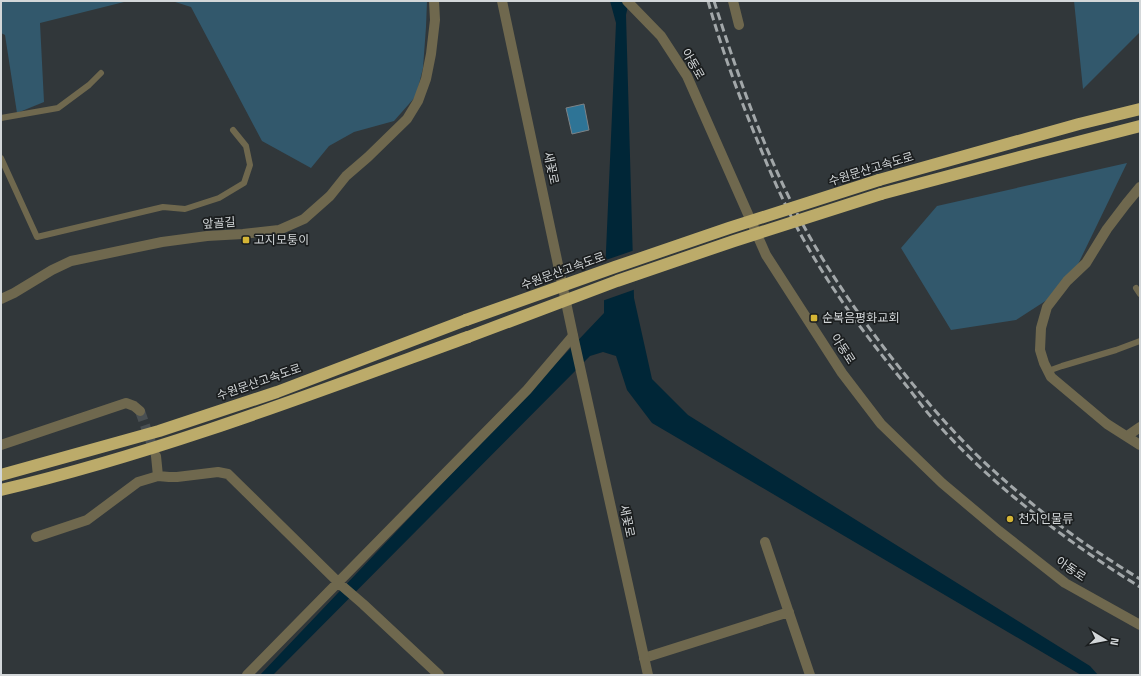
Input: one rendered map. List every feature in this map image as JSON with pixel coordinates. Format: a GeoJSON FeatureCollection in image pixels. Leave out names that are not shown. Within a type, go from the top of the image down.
{"type":"FeatureCollection","features":[{"type":"Feature","properties":{"kind":"highway","name":"수원문산고속도로"},"geometry":{"type":"LineString","coordinates":[[1,475],[68,458],[159,431],[277,392],[466,320],[636,259],[729,228],[879,180],[1080,124],[1140,109]]}},
{"type":"Feature","properties":{"kind":"highway"},"geometry":{"type":"LineString","coordinates":[[1,490],[85,468],[173,442],[297,400],[617,281],[881,194],[1035,152],[1140,126]]}},
{"type":"Feature","properties":{"kind":"street","name":"앞골길"},"geometry":{"type":"LineString","coordinates":[[1,299],[71,261],[162,242],[207,236],[279,230],[304,219],[330,196],[346,176],[408,119],[418,101],[426,79],[435,20],[434,1]]}},
{"type":"Feature","properties":{"kind":"street","name":"새꽃로"},"geometry":{"type":"LineString","coordinates":[[502,1],[573,338],[648,675]]}},
{"type":"Feature","properties":{"kind":"street"},"geometry":{"type":"LineString","coordinates":[[733,1],[739,25]]}},
{"type":"Feature","properties":{"kind":"street","name":"아동로"},"geometry":{"type":"LineString","coordinates":[[631,4],[661,36],[686,76],[766,255],[842,373],[881,424],[942,483],[999,531],[1065,583],[1140,625]]}},
{"type":"Feature","properties":{"kind":"street"},"geometry":{"type":"LineString","coordinates":[[1140,187],[1107,229],[1086,263],[1067,281],[1047,307],[1041,328],[1040,350],[1044,363],[1051,376],[1107,424],[1140,445]]}},
{"type":"Feature","properties":{"kind":"street"},"geometry":{"type":"LineString","coordinates":[[247,675],[340,584],[527,390],[573,338]]}},
{"type":"Feature","properties":{"kind":"street"},"geometry":{"type":"LineString","coordinates":[[1,445],[126,403],[134,406],[140,411]]}},
{"type":"Feature","properties":{"kind":"street"},"geometry":{"type":"LineString","coordinates":[[1127,436],[1140,427]]}},
{"type":"Feature","properties":{"kind":"street"},"geometry":{"type":"LineString","coordinates":[[156,456],[158,476]]}},
{"type":"Feature","properties":{"kind":"street"},"geometry":{"type":"LineString","coordinates":[[36,537],[87,520],[138,482],[158,476],[169,477],[218,472],[228,474],[340,584],[439,675]]}},
{"type":"Feature","properties":{"kind":"street"},"geometry":{"type":"LineString","coordinates":[[765,542],[810,675]]}},
{"type":"Feature","properties":{"kind":"street"},"geometry":{"type":"LineString","coordinates":[[644,658],[789,612]]}},
{"type":"Feature","properties":{"kind":"lane"},"geometry":{"type":"LineString","coordinates":[[1,118],[58,108],[89,85],[101,72]]}},
{"type":"Feature","properties":{"kind":"lane"},"geometry":{"type":"LineString","coordinates":[[1,158],[37,237],[163,207],[186,209],[219,198],[244,183],[250,165],[246,146],[232,130]]}},
{"type":"Feature","properties":{"kind":"lane"},"geometry":{"type":"LineString","coordinates":[[1136,288],[1140,294]]}},
{"type":"Feature","properties":{"kind":"lane"},"geometry":{"type":"LineString","coordinates":[[1048,371],[1140,341]]}},
{"type":"Feature","properties":{"kind":"shaded area"},"geometry":{"type":"Polygon","coordinates":[[[1,1],[128,1],[40,23],[44,102],[17,113],[5,35],[1,33],[1,1]]]}},
{"type":"Feature","properties":{"kind":"shaded area"},"geometry":{"type":"Polygon","coordinates":[[[172,1],[427,1],[423,68],[416,96],[394,121],[354,132],[329,146],[311,168],[262,141],[191,7],[172,1]]]}},
{"type":"Feature","properties":{"kind":"shaded area"},"geometry":{"type":"Polygon","coordinates":[[[610,1],[629,1],[626,15],[634,298],[652,379],[688,415],[1090,666],[1098,675],[1081,675],[652,423],[627,390],[616,356],[603,352],[590,356],[273,675],[260,675],[604,313],[616,23],[610,1]]]}},
{"type":"Feature","properties":{"kind":"shaded area"},"geometry":{"type":"Polygon","coordinates":[[[1074,1],[1140,1],[1140,32],[1083,89],[1074,1]]]}},
{"type":"Feature","properties":{"kind":"shaded area"},"geometry":{"type":"Polygon","coordinates":[[[1127,163],[1067,287],[1016,320],[951,330],[901,248],[937,206],[1127,163]]]}},
{"type":"Feature","properties":{"kind":"pier"},"geometry":{"type":"Polygon","coordinates":[[[635,250],[636,289],[602,301],[603,261],[635,250]]]}},
{"type":"Feature","properties":{"kind":"building"},"geometry":{"type":"Polygon","coordinates":[[[584,104],[589,130],[572,134],[566,108],[584,104]]]}},
{"type":"Feature","properties":{"kind":"tunnel"},"geometry":{"type":"LineString","coordinates":[[140,411],[155,454]]}},
{"type":"Feature","properties":{"kind":"railway"},"geometry":{"type":"LineString","coordinates":[[708,1],[742,102],[766,163],[785,204],[816,262],[863,330],[930,415],[983,470],[1045,522],[1107,566],[1140,587]]}},
{"type":"Feature","properties":{"kind":"railway"},"geometry":{"type":"LineString","coordinates":[[714,1],[753,113],[775,168],[788,195],[821,256],[876,337],[928,403],[987,465],[1065,529],[1140,579]]}},
{"type":"Feature","properties":{"kind":"place","name":"고지모퉁이"},"geometry":{"type":"Point","coordinates":[246,240]}},
{"type":"Feature","properties":{"kind":"place","name":"순복음평화교회"},"geometry":{"type":"Point","coordinates":[814,318]}},
{"type":"Feature","properties":{"kind":"place","name":"천지인물류"},"geometry":{"type":"Point","coordinates":[1010,519]}}]}
